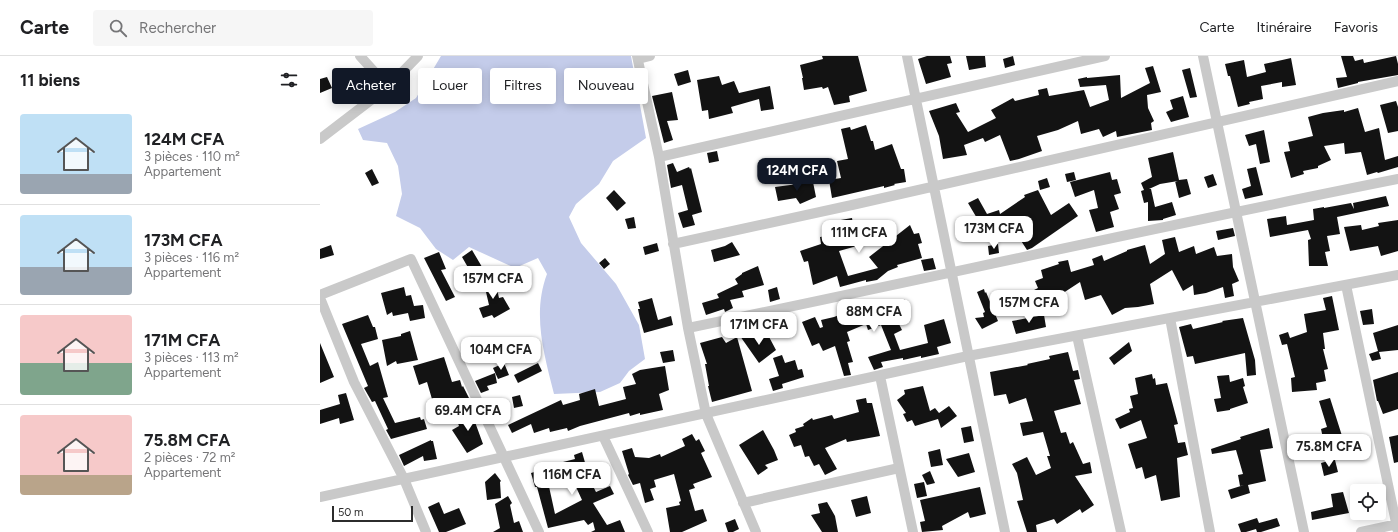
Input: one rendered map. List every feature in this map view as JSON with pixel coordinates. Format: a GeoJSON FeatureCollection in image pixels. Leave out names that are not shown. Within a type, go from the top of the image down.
{"type":"FeatureCollection","features":[{"type":"Feature","properties":{"kind":"street"},"geometry":{"type":"LineString","coordinates":[[360,56],[371,68]]}},
{"type":"Feature","properties":{"kind":"street"},"geometry":{"type":"LineString","coordinates":[[406,68],[418,56]]}},
{"type":"Feature","properties":{"kind":"street"},"geometry":{"type":"LineString","coordinates":[[650,56],[637,57],[659,157],[688,328],[706,414],[756,532]]}},
{"type":"Feature","properties":{"kind":"street"},"geometry":{"type":"LineString","coordinates":[[907,56],[1005,532]]}},
{"type":"Feature","properties":{"kind":"street"},"geometry":{"type":"LineString","coordinates":[[659,157],[1105,56]]}},
{"type":"Feature","properties":{"kind":"street"},"geometry":{"type":"LineString","coordinates":[[1203,56],[1304,532]]}},
{"type":"Feature","properties":{"kind":"street"},"geometry":{"type":"LineString","coordinates":[[673,244],[934,187],[1398,81]]}},
{"type":"Feature","properties":{"kind":"street"},"geometry":{"type":"LineString","coordinates":[[320,139],[366,104]]}},
{"type":"Feature","properties":{"kind":"street"},"geometry":{"type":"LineString","coordinates":[[688,328],[1236,211],[1398,180]]}},
{"type":"Feature","properties":{"kind":"street"},"geometry":{"type":"LineString","coordinates":[[426,532],[404,479],[354,382],[320,296],[411,259],[539,532]]}},
{"type":"Feature","properties":{"kind":"street"},"geometry":{"type":"LineString","coordinates":[[320,497],[968,356],[1398,275]]}},
{"type":"Feature","properties":{"kind":"street"},"geometry":{"type":"LineString","coordinates":[[1346,285],[1397,527],[1360,532]]}},
{"type":"Feature","properties":{"kind":"street"},"geometry":{"type":"LineString","coordinates":[[1170,318],[1210,532]]}},
{"type":"Feature","properties":{"kind":"street"},"geometry":{"type":"LineString","coordinates":[[1077,336],[1121,532]]}},
{"type":"Feature","properties":{"kind":"street"},"geometry":{"type":"LineString","coordinates":[[880,376],[913,532]]}},
{"type":"Feature","properties":{"kind":"street"},"geometry":{"type":"LineString","coordinates":[[603,436],[648,532]]}},
{"type":"Feature","properties":{"kind":"street"},"geometry":{"type":"LineString","coordinates":[[743,503],[899,468]]}},
{"type":"Feature","properties":{"kind":"water"},"geometry":{"type":"Polygon","coordinates":[[[441,56],[631,56],[633,68],[564,68],[564,104],[640,104],[646,138],[613,161],[599,184],[576,204],[569,217],[581,243],[616,284],[639,325],[645,359],[629,371],[620,383],[600,392],[554,394],[543,349],[540,319],[540,304],[547,274],[538,258],[515,268],[469,247],[453,260],[436,249],[420,228],[396,216],[402,194],[398,166],[387,143],[363,140],[358,129],[395,112],[407,104],[410,104],[410,102],[418,95],[418,104],[482,104],[482,68],[434,68],[441,56]]]}},
{"type":"Feature","properties":{"kind":"building"},"geometry":{"type":"Polygon","coordinates":[[[822,56],[858,56],[867,91],[849,96],[850,102],[834,105],[828,87],[823,89],[822,87],[804,90],[800,65],[823,59],[822,56]]]}},
{"type":"Feature","properties":{"kind":"building"},"geometry":{"type":"Polygon","coordinates":[[[927,56],[950,56],[952,63],[947,64],[951,77],[926,84],[918,59],[927,56]]]}},
{"type":"Feature","properties":{"kind":"building"},"geometry":{"type":"Polygon","coordinates":[[[966,56],[985,56],[986,67],[969,70],[966,56]]]}},
{"type":"Feature","properties":{"kind":"building"},"geometry":{"type":"Polygon","coordinates":[[[1013,56],[1015,65],[1005,68],[1003,59],[1013,56]]]}},
{"type":"Feature","properties":{"kind":"building"},"geometry":{"type":"Polygon","coordinates":[[[1341,56],[1353,56],[1355,61],[1363,59],[1364,63],[1396,56],[1398,75],[1358,82],[1338,88],[1336,78],[1347,77],[1341,56]]]}},
{"type":"Feature","properties":{"kind":"building"},"geometry":{"type":"Polygon","coordinates":[[[1291,58],[1296,85],[1282,87],[1282,82],[1261,86],[1263,99],[1249,102],[1250,104],[1238,107],[1230,76],[1228,76],[1225,64],[1244,60],[1247,77],[1266,72],[1264,64],[1291,58]]]}},
{"type":"Feature","properties":{"kind":"building"},"geometry":{"type":"Polygon","coordinates":[[[1153,66],[1161,92],[1147,95],[1148,108],[1154,121],[1151,123],[1152,130],[1117,137],[1116,131],[1103,137],[1099,129],[1081,134],[1078,121],[1058,130],[1037,136],[1042,151],[1019,159],[1010,161],[1000,135],[985,142],[983,138],[964,145],[967,155],[943,159],[939,136],[929,111],[956,103],[960,112],[956,113],[968,132],[996,118],[991,110],[1013,98],[1015,101],[1039,95],[1038,90],[1047,88],[1049,96],[1084,90],[1090,107],[1109,100],[1106,85],[1080,87],[1078,79],[1087,77],[1120,75],[1121,98],[1150,83],[1145,68],[1153,66]]]}},
{"type":"Feature","properties":{"kind":"building"},"geometry":{"type":"Polygon","coordinates":[[[1190,68],[1197,97],[1190,98],[1182,70],[1190,68]]]}},
{"type":"Feature","properties":{"kind":"building"},"geometry":{"type":"Polygon","coordinates":[[[688,70],[691,82],[678,86],[674,74],[688,70]]]}},
{"type":"Feature","properties":{"kind":"building"},"geometry":{"type":"Polygon","coordinates":[[[719,76],[722,85],[734,81],[739,93],[770,86],[774,109],[761,111],[759,99],[731,107],[733,113],[709,119],[708,110],[702,111],[697,80],[719,76]]]}},
{"type":"Feature","properties":{"kind":"building"},"geometry":{"type":"Polygon","coordinates":[[[327,77],[332,88],[320,93],[320,79],[327,77]]]}},
{"type":"Feature","properties":{"kind":"building"},"geometry":{"type":"Polygon","coordinates":[[[672,92],[678,120],[667,121],[673,140],[664,143],[652,96],[672,92]]]}},
{"type":"Feature","properties":{"kind":"building"},"geometry":{"type":"Polygon","coordinates":[[[1183,96],[1189,117],[1171,122],[1166,112],[1173,109],[1170,100],[1183,96]]]}},
{"type":"Feature","properties":{"kind":"building"},"geometry":{"type":"Polygon","coordinates":[[[1396,101],[1398,107],[1398,131],[1388,133],[1380,105],[1396,101]]]}},
{"type":"Feature","properties":{"kind":"building"},"geometry":{"type":"Polygon","coordinates":[[[1358,108],[1365,132],[1379,128],[1385,160],[1398,156],[1398,167],[1367,175],[1361,152],[1345,154],[1344,143],[1324,146],[1331,160],[1318,166],[1318,168],[1303,171],[1304,174],[1291,178],[1284,152],[1290,151],[1288,142],[1313,136],[1308,117],[1344,110],[1344,112],[1358,108]]]}},
{"type":"Feature","properties":{"kind":"building"},"geometry":{"type":"Polygon","coordinates":[[[866,125],[875,150],[892,144],[901,169],[904,169],[906,182],[894,184],[895,185],[884,188],[884,186],[832,198],[829,180],[841,178],[837,161],[848,159],[841,129],[850,127],[851,130],[866,125]]]}},
{"type":"Feature","properties":{"kind":"building"},"geometry":{"type":"Polygon","coordinates":[[[1264,130],[1270,162],[1260,164],[1256,144],[1249,146],[1245,135],[1264,130]]]}},
{"type":"Feature","properties":{"kind":"building"},"geometry":{"type":"Polygon","coordinates":[[[717,151],[719,161],[709,163],[707,153],[717,151]]]}},
{"type":"Feature","properties":{"kind":"building"},"geometry":{"type":"Polygon","coordinates":[[[1173,152],[1179,180],[1187,179],[1191,194],[1179,198],[1175,181],[1160,184],[1149,189],[1151,189],[1155,207],[1172,202],[1176,215],[1163,220],[1148,221],[1148,202],[1144,203],[1141,191],[1144,190],[1141,183],[1152,177],[1148,158],[1173,152]]]}},
{"type":"Feature","properties":{"kind":"building"},"geometry":{"type":"Polygon","coordinates":[[[673,163],[677,172],[689,167],[690,169],[691,168],[702,212],[692,215],[695,225],[683,228],[678,213],[688,210],[682,185],[671,188],[667,165],[673,163]]]}},
{"type":"Feature","properties":{"kind":"building"},"geometry":{"type":"Polygon","coordinates":[[[1256,167],[1263,195],[1245,199],[1242,189],[1251,186],[1247,169],[1256,167]]]}},
{"type":"Feature","properties":{"kind":"building"},"geometry":{"type":"Polygon","coordinates":[[[372,169],[379,183],[372,186],[365,173],[372,169]]]}},
{"type":"Feature","properties":{"kind":"building"},"geometry":{"type":"Polygon","coordinates":[[[1074,172],[1076,180],[1067,182],[1065,174],[1074,172]]]}},
{"type":"Feature","properties":{"kind":"building"},"geometry":{"type":"Polygon","coordinates":[[[1110,172],[1112,180],[1117,179],[1121,193],[1114,195],[1119,209],[1110,212],[1114,227],[1096,232],[1089,210],[1098,208],[1094,190],[1075,197],[1070,182],[1110,172]]]}},
{"type":"Feature","properties":{"kind":"building"},"geometry":{"type":"Polygon","coordinates":[[[1213,174],[1217,185],[1208,188],[1204,177],[1213,174]]]}},
{"type":"Feature","properties":{"kind":"building"},"geometry":{"type":"Polygon","coordinates":[[[1047,178],[1050,187],[1040,190],[1038,181],[1047,178]]]}},
{"type":"Feature","properties":{"kind":"building"},"geometry":{"type":"Polygon","coordinates":[[[813,182],[816,197],[800,204],[796,198],[778,201],[775,187],[813,182]]]}},
{"type":"Feature","properties":{"kind":"building"},"geometry":{"type":"Polygon","coordinates":[[[614,190],[626,203],[617,211],[606,198],[614,190]]]}},
{"type":"Feature","properties":{"kind":"building"},"geometry":{"type":"Polygon","coordinates":[[[1038,190],[1051,215],[1069,203],[1078,216],[1027,250],[1016,233],[1014,235],[1007,224],[971,235],[970,232],[958,235],[956,227],[978,220],[968,203],[978,198],[987,214],[999,210],[1000,214],[1025,197],[1024,195],[1038,190]]]}},
{"type":"Feature","properties":{"kind":"building"},"geometry":{"type":"Polygon","coordinates":[[[1386,196],[1389,206],[1337,217],[1340,234],[1327,236],[1330,251],[1325,252],[1328,266],[1309,266],[1308,240],[1311,239],[1308,230],[1270,237],[1267,219],[1286,216],[1287,225],[1314,220],[1313,209],[1351,203],[1354,209],[1353,203],[1386,196]]]}},
{"type":"Feature","properties":{"kind":"building"},"geometry":{"type":"Polygon","coordinates":[[[634,217],[636,228],[628,229],[625,219],[634,217]]]}},
{"type":"Feature","properties":{"kind":"building"},"geometry":{"type":"Polygon","coordinates":[[[852,218],[855,235],[868,232],[871,242],[839,251],[848,276],[878,268],[869,257],[910,225],[914,234],[919,233],[922,243],[918,244],[922,258],[897,265],[898,267],[888,271],[877,280],[866,282],[866,280],[840,287],[837,276],[813,285],[808,261],[804,262],[800,251],[821,244],[820,237],[837,234],[835,221],[852,218]]]}},
{"type":"Feature","properties":{"kind":"building"},"geometry":{"type":"Polygon","coordinates":[[[1398,220],[1398,251],[1381,256],[1378,246],[1350,251],[1344,227],[1361,225],[1362,230],[1379,226],[1378,223],[1398,220]]]}},
{"type":"Feature","properties":{"kind":"building"},"geometry":{"type":"Polygon","coordinates":[[[1233,228],[1235,236],[1218,240],[1216,231],[1233,228]]]}},
{"type":"Feature","properties":{"kind":"building"},"geometry":{"type":"Polygon","coordinates":[[[1175,237],[1179,252],[1194,246],[1196,254],[1214,247],[1217,256],[1232,254],[1233,267],[1239,281],[1232,284],[1234,296],[1225,298],[1223,287],[1206,293],[1194,295],[1193,285],[1183,291],[1172,270],[1150,284],[1154,304],[1125,308],[1112,315],[1101,295],[1085,300],[1080,282],[1054,299],[1050,293],[1032,303],[1028,293],[1038,288],[1035,281],[1043,278],[1041,270],[1059,264],[1058,262],[1068,260],[1071,272],[1094,265],[1092,259],[1102,255],[1104,261],[1127,250],[1145,245],[1150,264],[1165,254],[1162,240],[1175,237]]]}},
{"type":"Feature","properties":{"kind":"building"},"geometry":{"type":"Polygon","coordinates":[[[732,242],[740,255],[714,262],[711,250],[725,246],[732,242]]]}},
{"type":"Feature","properties":{"kind":"building"},"geometry":{"type":"Polygon","coordinates":[[[657,243],[659,251],[645,255],[643,247],[657,243]]]}},
{"type":"Feature","properties":{"kind":"building"},"geometry":{"type":"Polygon","coordinates":[[[998,244],[999,253],[989,255],[988,246],[998,244]]]}},
{"type":"Feature","properties":{"kind":"building"},"geometry":{"type":"Polygon","coordinates":[[[331,245],[334,255],[320,259],[320,249],[331,245]]]}},
{"type":"Feature","properties":{"kind":"building"},"geometry":{"type":"Polygon","coordinates":[[[472,250],[485,272],[474,278],[462,257],[472,250]]]}},
{"type":"Feature","properties":{"kind":"building"},"geometry":{"type":"Polygon","coordinates":[[[439,252],[446,269],[441,270],[455,297],[446,301],[424,258],[439,252]]]}},
{"type":"Feature","properties":{"kind":"building"},"geometry":{"type":"Polygon","coordinates":[[[605,258],[610,264],[604,269],[599,263],[605,258]]]}},
{"type":"Feature","properties":{"kind":"building"},"geometry":{"type":"Polygon","coordinates":[[[933,258],[936,269],[924,271],[921,260],[933,258]]]}},
{"type":"Feature","properties":{"kind":"building"},"geometry":{"type":"Polygon","coordinates":[[[758,266],[764,285],[742,291],[744,297],[730,300],[733,308],[725,312],[724,309],[706,315],[702,303],[719,298],[717,294],[738,284],[735,279],[742,273],[758,266]]]}},
{"type":"Feature","properties":{"kind":"building"},"geometry":{"type":"Polygon","coordinates":[[[494,276],[499,298],[503,297],[510,309],[494,318],[492,315],[483,318],[479,308],[489,305],[483,279],[494,276]]]}},
{"type":"Feature","properties":{"kind":"building"},"geometry":{"type":"Polygon","coordinates":[[[404,287],[406,296],[411,295],[414,306],[423,305],[425,318],[410,321],[408,313],[393,316],[392,312],[387,315],[381,293],[404,287]]]}},
{"type":"Feature","properties":{"kind":"building"},"geometry":{"type":"Polygon","coordinates":[[[777,287],[780,299],[770,302],[768,290],[777,287]]]}},
{"type":"Feature","properties":{"kind":"building"},"geometry":{"type":"Polygon","coordinates":[[[984,289],[998,321],[982,329],[975,318],[984,317],[983,313],[985,312],[977,292],[984,289]]]}},
{"type":"Feature","properties":{"kind":"building"},"geometry":{"type":"Polygon","coordinates":[[[1332,296],[1339,330],[1323,333],[1325,349],[1323,349],[1328,369],[1324,370],[1326,381],[1316,383],[1317,390],[1292,392],[1291,378],[1295,377],[1287,344],[1282,345],[1279,335],[1288,332],[1290,338],[1307,332],[1304,314],[1326,310],[1323,298],[1332,296]]]}},
{"type":"Feature","properties":{"kind":"building"},"geometry":{"type":"Polygon","coordinates":[[[652,298],[658,320],[671,316],[673,325],[644,333],[638,309],[640,309],[638,302],[652,298]]]}},
{"type":"Feature","properties":{"kind":"building"},"geometry":{"type":"Polygon","coordinates":[[[879,299],[883,307],[905,299],[910,316],[897,320],[902,330],[894,334],[900,350],[928,343],[924,325],[944,319],[951,343],[937,347],[939,354],[921,358],[921,356],[903,360],[903,358],[881,362],[883,367],[874,370],[868,357],[891,350],[881,325],[868,330],[866,324],[847,332],[850,341],[847,342],[853,362],[848,363],[851,375],[844,376],[835,346],[823,351],[819,343],[812,346],[802,322],[815,317],[820,328],[823,327],[821,320],[834,317],[879,299]]]}},
{"type":"Feature","properties":{"kind":"building"},"geometry":{"type":"Polygon","coordinates":[[[1372,309],[1374,324],[1363,325],[1360,311],[1372,309]]]}},
{"type":"Feature","properties":{"kind":"building"},"geometry":{"type":"Polygon","coordinates":[[[368,315],[373,327],[375,327],[378,339],[361,344],[370,366],[378,362],[388,397],[383,398],[395,423],[420,417],[421,420],[424,419],[427,429],[391,439],[375,401],[372,402],[364,388],[368,386],[342,324],[368,315]]]}},
{"type":"Feature","properties":{"kind":"building"},"geometry":{"type":"Polygon","coordinates":[[[1044,315],[1046,327],[1016,334],[1012,321],[1044,315]]]}},
{"type":"Feature","properties":{"kind":"building"},"geometry":{"type":"Polygon","coordinates":[[[1243,318],[1255,360],[1256,375],[1247,376],[1245,353],[1195,364],[1193,356],[1187,357],[1179,327],[1191,324],[1193,329],[1223,322],[1222,321],[1243,318]]]}},
{"type":"Feature","properties":{"kind":"building"},"geometry":{"type":"Polygon","coordinates":[[[1398,325],[1398,350],[1379,352],[1381,359],[1372,361],[1369,354],[1378,351],[1373,333],[1398,325]]]}},
{"type":"Feature","properties":{"kind":"building"},"geometry":{"type":"Polygon","coordinates":[[[754,330],[759,339],[768,335],[776,350],[759,363],[740,336],[754,330]]]}},
{"type":"Feature","properties":{"kind":"building"},"geometry":{"type":"Polygon","coordinates":[[[410,331],[418,360],[397,364],[396,361],[387,366],[382,340],[401,336],[401,334],[410,331]]]}},
{"type":"Feature","properties":{"kind":"building"},"geometry":{"type":"Polygon","coordinates":[[[722,337],[726,343],[737,337],[752,391],[712,402],[705,364],[707,364],[700,343],[722,337]]]}},
{"type":"Feature","properties":{"kind":"building"},"geometry":{"type":"Polygon","coordinates":[[[1129,342],[1132,351],[1114,365],[1109,358],[1129,342]]]}},
{"type":"Feature","properties":{"kind":"building"},"geometry":{"type":"Polygon","coordinates":[[[320,343],[334,377],[320,383],[320,343]]]}},
{"type":"Feature","properties":{"kind":"building"},"geometry":{"type":"Polygon","coordinates":[[[673,350],[675,361],[663,363],[660,352],[673,350]]]}},
{"type":"Feature","properties":{"kind":"building"},"geometry":{"type":"Polygon","coordinates":[[[1068,352],[1073,371],[1078,370],[1080,379],[1074,380],[1081,404],[1054,411],[1061,433],[1066,432],[1070,444],[1073,442],[1083,464],[1090,462],[1092,473],[1075,476],[1094,505],[1082,513],[1080,509],[1057,524],[1054,519],[1036,525],[1037,532],[1027,532],[1017,501],[1023,500],[1017,473],[1012,464],[1027,457],[1036,475],[1051,468],[1047,456],[1050,456],[1043,432],[1023,436],[1020,423],[1033,421],[1026,398],[1009,404],[1006,394],[994,396],[990,372],[1028,365],[1027,364],[1050,359],[1049,356],[1068,352]]]}},
{"type":"Feature","properties":{"kind":"building"},"geometry":{"type":"Polygon","coordinates":[[[782,355],[785,363],[795,360],[798,370],[802,369],[804,377],[782,384],[783,388],[773,391],[769,379],[779,376],[773,358],[782,355]]]}},
{"type":"Feature","properties":{"kind":"building"},"geometry":{"type":"Polygon","coordinates":[[[444,357],[452,382],[460,380],[462,387],[463,386],[469,398],[446,407],[446,405],[438,407],[436,405],[434,406],[427,382],[419,385],[413,366],[444,357]]]}},
{"type":"Feature","properties":{"kind":"building"},"geometry":{"type":"Polygon","coordinates":[[[504,363],[509,375],[498,379],[493,368],[504,363]]]}},
{"type":"Feature","properties":{"kind":"building"},"geometry":{"type":"Polygon","coordinates":[[[538,363],[542,371],[518,383],[514,375],[538,363]]]}},
{"type":"Feature","properties":{"kind":"building"},"geometry":{"type":"Polygon","coordinates":[[[665,366],[669,390],[659,394],[663,410],[630,416],[629,413],[580,426],[568,431],[567,428],[550,432],[549,428],[534,433],[531,424],[512,433],[508,425],[561,400],[563,405],[580,400],[579,394],[595,389],[599,406],[626,399],[623,387],[636,384],[632,374],[640,370],[665,366]]]}},
{"type":"Feature","properties":{"kind":"building"},"geometry":{"type":"Polygon","coordinates":[[[1398,372],[1398,409],[1383,414],[1377,401],[1373,380],[1398,372]]]}},
{"type":"Feature","properties":{"kind":"building"},"geometry":{"type":"Polygon","coordinates":[[[495,373],[497,383],[487,386],[489,390],[481,393],[475,381],[495,373]]]}},
{"type":"Feature","properties":{"kind":"building"},"geometry":{"type":"Polygon","coordinates":[[[1152,374],[1153,379],[1155,378],[1156,385],[1167,383],[1178,424],[1174,425],[1178,443],[1185,442],[1188,455],[1177,458],[1180,497],[1161,501],[1156,475],[1145,479],[1142,467],[1136,469],[1128,444],[1147,438],[1141,420],[1120,429],[1115,419],[1130,412],[1129,409],[1133,408],[1130,396],[1138,394],[1135,378],[1152,374]]]}},
{"type":"Feature","properties":{"kind":"building"},"geometry":{"type":"Polygon","coordinates":[[[1229,375],[1230,382],[1243,378],[1245,386],[1243,387],[1248,403],[1230,410],[1217,412],[1214,399],[1221,398],[1217,376],[1229,375]]]}},
{"type":"Feature","properties":{"kind":"building"},"geometry":{"type":"Polygon","coordinates":[[[923,386],[930,411],[935,408],[939,413],[949,406],[957,416],[941,428],[938,419],[915,426],[912,420],[907,422],[903,414],[906,413],[897,400],[905,394],[904,390],[923,386]]]}},
{"type":"Feature","properties":{"kind":"building"},"geometry":{"type":"Polygon","coordinates":[[[346,393],[354,420],[340,424],[339,418],[320,424],[320,410],[340,404],[338,395],[346,393]]]}},
{"type":"Feature","properties":{"kind":"building"},"geometry":{"type":"Polygon","coordinates":[[[520,395],[523,406],[514,408],[512,397],[520,395]]]}},
{"type":"Feature","properties":{"kind":"building"},"geometry":{"type":"Polygon","coordinates":[[[866,398],[867,403],[872,403],[880,436],[847,442],[846,439],[825,448],[837,469],[825,475],[819,464],[814,466],[809,456],[805,457],[801,445],[794,447],[789,435],[796,432],[795,429],[804,426],[803,424],[812,418],[813,420],[832,415],[834,419],[859,412],[856,400],[866,398]]]}},
{"type":"Feature","properties":{"kind":"building"},"geometry":{"type":"Polygon","coordinates":[[[1330,398],[1343,439],[1324,443],[1321,429],[1327,427],[1319,401],[1330,398]]]}},
{"type":"Feature","properties":{"kind":"building"},"geometry":{"type":"Polygon","coordinates":[[[471,411],[483,444],[467,453],[452,430],[459,426],[455,415],[471,411]]]}},
{"type":"Feature","properties":{"kind":"building"},"geometry":{"type":"Polygon","coordinates":[[[971,426],[974,441],[964,443],[961,428],[971,426]]]}},
{"type":"Feature","properties":{"kind":"building"},"geometry":{"type":"Polygon","coordinates":[[[1269,428],[1273,448],[1260,450],[1266,481],[1248,485],[1250,493],[1231,499],[1228,490],[1244,485],[1240,486],[1238,475],[1243,474],[1236,450],[1212,454],[1211,449],[1241,439],[1240,437],[1269,428]]]}},
{"type":"Feature","properties":{"kind":"building"},"geometry":{"type":"Polygon","coordinates":[[[763,430],[778,460],[765,465],[768,468],[758,475],[739,445],[763,430]]]}},
{"type":"Feature","properties":{"kind":"building"},"geometry":{"type":"Polygon","coordinates":[[[692,434],[696,441],[699,439],[705,451],[701,453],[712,477],[693,484],[695,488],[689,490],[695,511],[703,509],[707,521],[682,532],[670,532],[666,508],[680,505],[679,502],[681,501],[674,474],[654,480],[656,487],[650,489],[654,500],[645,503],[640,483],[633,485],[628,475],[629,474],[622,451],[632,448],[635,457],[649,458],[660,454],[661,457],[685,446],[682,439],[692,434]]]}},
{"type":"Feature","properties":{"kind":"building"},"geometry":{"type":"Polygon","coordinates":[[[1398,435],[1398,462],[1394,463],[1389,437],[1398,435]]]}},
{"type":"Feature","properties":{"kind":"building"},"geometry":{"type":"Polygon","coordinates":[[[431,440],[433,441],[437,459],[424,461],[423,456],[404,466],[399,455],[431,440]]]}},
{"type":"Feature","properties":{"kind":"building"},"geometry":{"type":"Polygon","coordinates":[[[940,449],[943,465],[931,467],[928,452],[940,449]]]}},
{"type":"Feature","properties":{"kind":"building"},"geometry":{"type":"Polygon","coordinates":[[[582,452],[590,480],[596,492],[610,486],[614,494],[593,503],[607,525],[620,520],[625,532],[591,532],[595,530],[593,522],[588,525],[584,520],[548,528],[537,487],[535,487],[531,473],[548,468],[547,466],[575,459],[574,455],[582,452]],[[571,476],[548,482],[555,514],[582,500],[571,476]]]}},
{"type":"Feature","properties":{"kind":"building"},"geometry":{"type":"Polygon","coordinates":[[[969,453],[975,472],[958,477],[946,459],[969,453]]]}},
{"type":"Feature","properties":{"kind":"building"},"geometry":{"type":"Polygon","coordinates":[[[1335,460],[1338,472],[1324,476],[1321,463],[1335,460]]]}},
{"type":"Feature","properties":{"kind":"building"},"geometry":{"type":"Polygon","coordinates":[[[930,471],[935,483],[927,485],[922,475],[930,471]]]}},
{"type":"Feature","properties":{"kind":"building"},"geometry":{"type":"Polygon","coordinates":[[[495,473],[501,481],[501,498],[487,500],[485,482],[495,473]]]}},
{"type":"Feature","properties":{"kind":"building"},"geometry":{"type":"Polygon","coordinates":[[[924,482],[927,496],[917,498],[914,484],[924,482]]]}},
{"type":"Feature","properties":{"kind":"building"},"geometry":{"type":"Polygon","coordinates":[[[980,487],[986,514],[970,518],[968,512],[942,526],[943,530],[922,532],[920,522],[925,521],[920,500],[980,487]]]}},
{"type":"Feature","properties":{"kind":"building"},"geometry":{"type":"Polygon","coordinates":[[[1343,492],[1349,513],[1312,520],[1311,512],[1333,507],[1331,494],[1343,492]]]}},
{"type":"Feature","properties":{"kind":"building"},"geometry":{"type":"Polygon","coordinates":[[[508,496],[512,503],[510,505],[514,523],[519,521],[523,532],[493,532],[500,528],[495,504],[508,496]]]}},
{"type":"Feature","properties":{"kind":"building"},"geometry":{"type":"Polygon","coordinates":[[[867,496],[871,513],[856,517],[851,500],[867,496]]]}},
{"type":"Feature","properties":{"kind":"building"},"geometry":{"type":"Polygon","coordinates":[[[439,502],[444,514],[459,508],[466,524],[446,532],[439,532],[428,507],[439,502]]]}},
{"type":"Feature","properties":{"kind":"building"},"geometry":{"type":"Polygon","coordinates":[[[827,502],[835,516],[838,532],[822,532],[811,515],[820,513],[818,504],[827,502]]]}},
{"type":"Feature","properties":{"kind":"building"},"geometry":{"type":"Polygon","coordinates":[[[1257,518],[1259,523],[1277,518],[1280,526],[1261,532],[1257,532],[1256,529],[1241,532],[1238,524],[1257,518]]]}},
{"type":"Feature","properties":{"kind":"building"},"geometry":{"type":"Polygon","coordinates":[[[735,519],[739,529],[733,532],[728,532],[725,523],[735,519]]]}}]}
